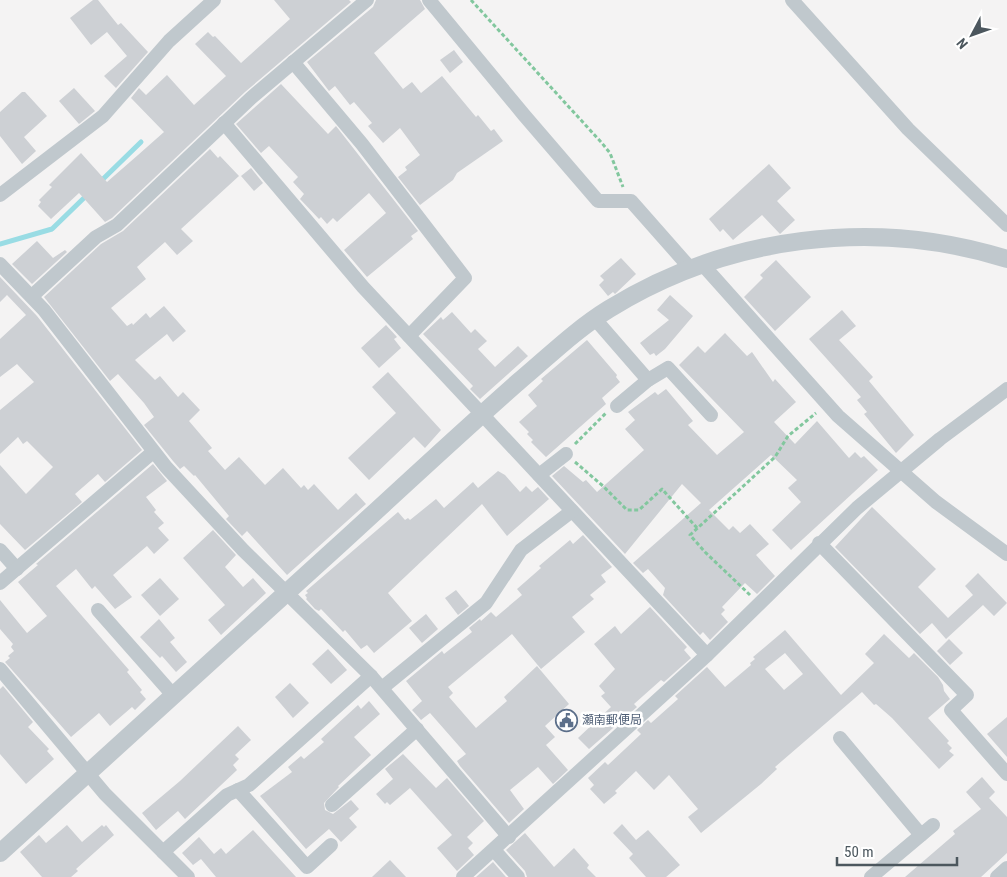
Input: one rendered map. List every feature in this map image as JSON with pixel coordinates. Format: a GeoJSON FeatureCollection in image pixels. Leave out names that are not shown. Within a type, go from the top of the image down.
{"type":"FeatureCollection","features":[{"type":"Feature","properties":{"kind":"street"},"geometry":{"type":"LineString","coordinates":[[0,195],[103,116],[169,41],[214,0]]}},
{"type":"Feature","properties":{"kind":"street"},"geometry":{"type":"LineString","coordinates":[[32,296],[96,237],[117,225],[224,123],[367,0]]}},
{"type":"Feature","properties":{"kind":"street"},"geometry":{"type":"LineString","coordinates":[[429,0],[598,201],[631,201],[858,434],[936,502],[1007,554]]}},
{"type":"Feature","properties":{"kind":"street"},"geometry":{"type":"LineString","coordinates":[[792,0],[908,129],[1007,226]]}},
{"type":"Feature","properties":{"kind":"street"},"geometry":{"type":"LineString","coordinates":[[293,62],[368,152],[466,278],[408,336]]}},
{"type":"Feature","properties":{"kind":"street"},"geometry":{"type":"LineString","coordinates":[[224,123],[340,261],[408,336],[707,655]]}},
{"type":"Feature","properties":{"kind":"street"},"geometry":{"type":"LineString","coordinates":[[0,853],[482,414],[595,319],[654,285],[697,267],[776,244],[867,236],[930,241],[1007,259]]}},
{"type":"Feature","properties":{"kind":"street"},"geometry":{"type":"LineString","coordinates":[[0,264],[32,296],[154,452],[221,528],[371,676],[509,837]]}},
{"type":"Feature","properties":{"kind":"street"},"geometry":{"type":"LineString","coordinates":[[595,319],[648,380]]}},
{"type":"Feature","properties":{"kind":"street"},"geometry":{"type":"LineString","coordinates":[[617,406],[648,380],[668,368],[711,415]]}},
{"type":"Feature","properties":{"kind":"street"},"geometry":{"type":"LineString","coordinates":[[463,877],[707,655],[819,544],[901,470],[1007,389]]}},
{"type":"Feature","properties":{"kind":"street"},"geometry":{"type":"LineString","coordinates":[[0,583],[154,452]]}},
{"type":"Feature","properties":{"kind":"street"},"geometry":{"type":"LineString","coordinates":[[539,475],[566,454]]}},
{"type":"Feature","properties":{"kind":"street"},"geometry":{"type":"LineString","coordinates":[[382,688],[486,603],[521,550],[572,511]]}},
{"type":"Feature","properties":{"kind":"street"},"geometry":{"type":"LineString","coordinates":[[819,544],[967,695],[950,710],[1007,774]]}},
{"type":"Feature","properties":{"kind":"street"},"geometry":{"type":"LineString","coordinates":[[0,550],[17,568]]}},
{"type":"Feature","properties":{"kind":"street"},"geometry":{"type":"LineString","coordinates":[[98,610],[173,695]]}},
{"type":"Feature","properties":{"kind":"street"},"geometry":{"type":"LineString","coordinates":[[0,668],[86,773],[188,877]]}},
{"type":"Feature","properties":{"kind":"street"},"geometry":{"type":"LineString","coordinates":[[163,852],[227,795],[249,785],[371,676]]}},
{"type":"Feature","properties":{"kind":"street"},"geometry":{"type":"LineString","coordinates":[[332,805],[417,729]]}},
{"type":"Feature","properties":{"kind":"street"},"geometry":{"type":"LineString","coordinates":[[840,738],[921,835]]}},
{"type":"Feature","properties":{"kind":"street"},"geometry":{"type":"LineString","coordinates":[[238,790],[307,867],[332,845]]}},
{"type":"Feature","properties":{"kind":"street"},"geometry":{"type":"LineString","coordinates":[[871,877],[933,825]]}},
{"type":"Feature","properties":{"kind":"street"},"geometry":{"type":"LineString","coordinates":[[494,850],[518,877]]}},
{"type":"Feature","properties":{"kind":"street"},"geometry":{"type":"LineString","coordinates":[[997,877],[1007,868]]}},
{"type":"Feature","properties":{"kind":"path"},"geometry":{"type":"LineString","coordinates":[[471,0],[602,142],[610,153],[625,192],[631,201]]}},
{"type":"Feature","properties":{"kind":"path"},"geometry":{"type":"LineString","coordinates":[[760,604],[690,534],[775,457],[788,436],[827,403]]}},
{"type":"Feature","properties":{"kind":"path"},"geometry":{"type":"LineString","coordinates":[[617,406],[607,412],[587,430],[566,454],[603,486],[626,510],[639,510],[662,489],[697,528]]}},
{"type":"Feature","properties":{"kind":"building"},"geometry":{"type":"Polygon","coordinates":[[[93,0],[98,0],[118,25],[121,23],[148,52],[116,88],[104,76],[127,56],[107,32],[91,45],[70,18],[93,0]]]}},
{"type":"Feature","properties":{"kind":"building"},"geometry":{"type":"Polygon","coordinates":[[[274,0],[349,0],[351,2],[245,92],[112,218],[105,222],[79,193],[51,219],[38,206],[41,202],[39,200],[52,187],[49,185],[81,153],[107,182],[138,155],[164,132],[131,98],[139,88],[146,95],[167,75],[194,105],[226,76],[195,44],[208,32],[213,37],[215,36],[241,63],[290,19],[274,0]]]}},
{"type":"Feature","properties":{"kind":"building"},"geometry":{"type":"Polygon","coordinates":[[[376,0],[420,0],[425,9],[374,53],[403,89],[412,82],[421,93],[442,76],[476,117],[478,115],[491,131],[494,129],[503,141],[457,173],[453,180],[420,205],[398,177],[407,170],[405,167],[420,155],[400,128],[383,143],[368,126],[372,123],[354,102],[350,105],[335,86],[329,91],[307,62],[373,7],[376,0]]]}},
{"type":"Feature","properties":{"kind":"building"},"geometry":{"type":"Polygon","coordinates":[[[454,50],[463,62],[450,73],[440,60],[454,50]]]}},
{"type":"Feature","properties":{"kind":"building"},"geometry":{"type":"Polygon","coordinates":[[[281,84],[328,134],[336,126],[418,231],[411,236],[413,239],[367,277],[344,250],[386,213],[369,193],[337,222],[333,218],[327,224],[321,217],[319,219],[300,199],[304,194],[293,182],[298,177],[269,146],[261,153],[236,124],[281,84]]]}},
{"type":"Feature","properties":{"kind":"building"},"geometry":{"type":"Polygon","coordinates":[[[74,88],[95,111],[79,124],[59,101],[74,88]]]}},
{"type":"Feature","properties":{"kind":"building"},"geometry":{"type":"Polygon","coordinates":[[[22,92],[25,92],[47,116],[24,137],[36,151],[22,164],[0,136],[0,112],[22,92]]]}},
{"type":"Feature","properties":{"kind":"building"},"geometry":{"type":"Polygon","coordinates":[[[210,149],[218,158],[220,156],[239,176],[181,229],[193,241],[177,255],[165,242],[137,267],[146,279],[111,308],[127,326],[132,323],[133,325],[146,313],[150,318],[164,306],[186,331],[173,342],[167,334],[135,360],[155,380],[160,376],[178,397],[183,392],[200,410],[189,421],[212,448],[208,451],[225,470],[239,457],[265,485],[283,468],[301,488],[304,485],[308,490],[314,484],[338,510],[356,493],[366,504],[287,575],[247,531],[242,536],[226,519],[229,516],[195,475],[184,466],[180,469],[173,461],[144,425],[154,417],[144,403],[118,374],[110,381],[44,297],[101,244],[123,231],[210,149]]]}},
{"type":"Feature","properties":{"kind":"building"},"geometry":{"type":"Polygon","coordinates":[[[769,164],[791,188],[777,201],[795,220],[780,234],[762,215],[733,240],[723,229],[720,232],[709,219],[769,164]]]}},
{"type":"Feature","properties":{"kind":"building"},"geometry":{"type":"Polygon","coordinates":[[[251,168],[263,183],[254,191],[241,176],[251,168]]]}},
{"type":"Feature","properties":{"kind":"building"},"geometry":{"type":"Polygon","coordinates":[[[37,241],[53,258],[65,250],[67,252],[32,284],[12,264],[37,241]]]}},
{"type":"Feature","properties":{"kind":"building"},"geometry":{"type":"Polygon","coordinates":[[[621,258],[636,274],[615,294],[613,292],[608,296],[599,285],[604,280],[600,276],[621,258]]]}},
{"type":"Feature","properties":{"kind":"building"},"geometry":{"type":"Polygon","coordinates":[[[776,260],[811,297],[775,331],[744,297],[763,278],[760,275],[776,260]]]}},
{"type":"Feature","properties":{"kind":"building"},"geometry":{"type":"Polygon","coordinates":[[[0,277],[37,316],[142,450],[105,482],[98,474],[75,494],[82,502],[25,550],[0,524],[0,465],[26,494],[53,467],[27,441],[23,444],[18,437],[0,454],[0,410],[34,382],[17,364],[0,377],[0,339],[26,315],[7,295],[0,302],[0,277]]]}},
{"type":"Feature","properties":{"kind":"building"},"geometry":{"type":"Polygon","coordinates":[[[670,295],[693,316],[665,349],[656,356],[654,353],[650,355],[640,343],[669,320],[657,310],[670,295]]]}},
{"type":"Feature","properties":{"kind":"building"},"geometry":{"type":"Polygon","coordinates":[[[842,310],[856,326],[839,340],[873,377],[869,381],[914,435],[896,453],[864,414],[867,412],[857,400],[861,397],[809,339],[842,310]]]}},
{"type":"Feature","properties":{"kind":"building"},"geometry":{"type":"Polygon","coordinates":[[[452,312],[471,333],[475,329],[487,341],[478,349],[495,367],[518,346],[528,356],[480,399],[470,389],[473,386],[423,334],[441,317],[443,320],[452,312]]]}},
{"type":"Feature","properties":{"kind":"building"},"geometry":{"type":"Polygon","coordinates":[[[386,325],[397,337],[394,339],[401,348],[379,368],[361,348],[386,325]]]}},
{"type":"Feature","properties":{"kind":"building"},"geometry":{"type":"Polygon","coordinates":[[[725,333],[747,356],[752,352],[773,382],[775,379],[796,402],[774,422],[795,444],[817,421],[849,458],[855,452],[861,458],[864,456],[878,470],[791,550],[772,530],[801,502],[788,488],[797,480],[771,455],[709,510],[729,530],[733,526],[740,533],[750,524],[769,544],[756,555],[775,576],[757,594],[745,583],[722,607],[725,610],[721,614],[728,622],[710,640],[703,632],[700,635],[663,595],[665,588],[648,569],[643,573],[633,563],[701,503],[682,484],[625,554],[552,476],[564,466],[583,482],[586,480],[597,492],[644,450],[625,429],[635,420],[628,412],[655,392],[658,395],[666,389],[693,421],[688,425],[717,455],[744,432],[679,365],[698,346],[705,353],[725,333]]]}},
{"type":"Feature","properties":{"kind":"building"},"geometry":{"type":"Polygon","coordinates":[[[587,340],[617,375],[616,377],[620,382],[602,398],[606,404],[546,457],[531,442],[533,440],[527,434],[529,432],[519,422],[537,406],[528,395],[543,381],[541,379],[587,340]]]}},
{"type":"Feature","properties":{"kind":"building"},"geometry":{"type":"Polygon","coordinates":[[[388,372],[441,430],[425,448],[414,437],[369,480],[348,458],[396,413],[372,387],[388,372]]]}},
{"type":"Feature","properties":{"kind":"building"},"geometry":{"type":"Polygon","coordinates":[[[153,464],[167,481],[146,497],[156,510],[154,512],[164,523],[158,528],[169,540],[154,554],[147,546],[113,575],[132,597],[115,609],[95,586],[92,589],[76,569],[56,586],[129,670],[127,672],[142,690],[140,692],[146,699],[135,710],[132,707],[110,726],[99,713],[71,737],[5,662],[14,651],[11,647],[13,644],[0,629],[0,600],[27,633],[47,616],[18,582],[38,565],[36,564],[153,464]]]}},
{"type":"Feature","properties":{"kind":"building"},"geometry":{"type":"Polygon","coordinates":[[[498,471],[505,475],[520,492],[526,486],[532,492],[538,487],[549,499],[507,536],[482,504],[388,593],[412,621],[374,653],[367,645],[361,649],[345,630],[343,632],[321,609],[319,611],[315,609],[306,599],[305,595],[308,593],[306,591],[398,512],[405,520],[408,518],[410,520],[436,499],[444,508],[473,482],[478,488],[498,471]]]}},
{"type":"Feature","properties":{"kind":"building"},"geometry":{"type":"Polygon","coordinates":[[[872,507],[936,569],[918,587],[948,618],[973,595],[965,586],[978,573],[1007,603],[994,616],[983,605],[946,639],[932,623],[920,634],[835,547],[872,507]]]}},
{"type":"Feature","properties":{"kind":"building"},"geometry":{"type":"Polygon","coordinates":[[[213,530],[236,555],[225,567],[243,587],[253,578],[266,593],[221,635],[208,620],[225,605],[183,558],[213,530]]]}},
{"type":"Feature","properties":{"kind":"building"},"geometry":{"type":"Polygon","coordinates":[[[583,535],[612,567],[601,575],[606,582],[590,595],[594,599],[572,617],[585,632],[541,669],[512,634],[448,687],[453,693],[449,697],[476,728],[507,701],[504,697],[537,666],[569,704],[545,726],[555,737],[546,745],[568,770],[553,784],[538,767],[510,790],[524,809],[509,823],[460,766],[457,761],[466,754],[430,713],[421,720],[412,710],[422,701],[406,681],[442,651],[444,654],[472,632],[469,628],[480,619],[481,621],[491,612],[496,617],[522,595],[517,589],[541,568],[539,566],[570,540],[573,544],[583,535]]]}},
{"type":"Feature","properties":{"kind":"building"},"geometry":{"type":"Polygon","coordinates":[[[160,578],[179,599],[160,616],[141,595],[160,578]]]}},
{"type":"Feature","properties":{"kind":"building"},"geometry":{"type":"Polygon","coordinates":[[[456,590],[469,606],[458,615],[445,598],[456,590]]]}},
{"type":"Feature","properties":{"kind":"building"},"geometry":{"type":"Polygon","coordinates":[[[650,607],[687,647],[684,650],[691,658],[664,682],[661,680],[634,704],[637,707],[589,749],[578,738],[611,707],[601,696],[605,693],[599,686],[615,669],[594,644],[615,626],[621,634],[650,607]]]}},
{"type":"Feature","properties":{"kind":"building"},"geometry":{"type":"Polygon","coordinates":[[[426,614],[438,629],[422,643],[409,628],[426,614]]]}},
{"type":"Feature","properties":{"kind":"building"},"geometry":{"type":"Polygon","coordinates":[[[159,619],[175,638],[170,642],[187,662],[176,672],[162,656],[160,658],[140,637],[159,619]]]}},
{"type":"Feature","properties":{"kind":"building"},"geometry":{"type":"Polygon","coordinates":[[[785,630],[841,695],[874,663],[865,654],[884,634],[909,658],[914,653],[938,677],[943,685],[944,691],[950,699],[928,718],[949,741],[947,743],[952,748],[949,751],[954,755],[939,769],[892,718],[876,704],[874,705],[862,692],[775,767],[777,769],[761,784],[701,833],[688,817],[698,809],[669,775],[654,790],[636,771],[615,791],[617,793],[604,804],[590,789],[594,785],[588,778],[605,762],[608,765],[641,734],[637,730],[648,720],[651,723],[678,699],[675,696],[707,667],[725,687],[751,665],[750,663],[755,659],[753,657],[785,630]],[[785,653],[765,669],[784,690],[803,674],[785,653]]]}},
{"type":"Feature","properties":{"kind":"building"},"geometry":{"type":"Polygon","coordinates":[[[949,639],[963,653],[950,665],[937,651],[949,639]]]}},
{"type":"Feature","properties":{"kind":"building"},"geometry":{"type":"Polygon","coordinates":[[[328,649],[347,670],[331,684],[312,664],[328,649]]]}},
{"type":"Feature","properties":{"kind":"building"},"geometry":{"type":"Polygon","coordinates":[[[290,683],[309,703],[293,718],[275,697],[290,683]]]}},
{"type":"Feature","properties":{"kind":"building"},"geometry":{"type":"Polygon","coordinates":[[[3,686],[33,722],[28,727],[49,749],[47,751],[54,759],[26,784],[0,754],[0,689],[3,686]]]}},
{"type":"Feature","properties":{"kind":"building"},"geometry":{"type":"Polygon","coordinates":[[[369,701],[380,714],[354,737],[371,755],[338,786],[324,803],[325,810],[333,814],[351,800],[359,809],[349,818],[357,827],[341,842],[329,829],[306,849],[260,796],[292,772],[288,767],[301,756],[304,759],[324,742],[321,739],[358,705],[361,709],[369,701]]]}},
{"type":"Feature","properties":{"kind":"building"},"geometry":{"type":"Polygon","coordinates":[[[1007,717],[1007,757],[987,734],[1007,717]]]}},
{"type":"Feature","properties":{"kind":"building"},"geometry":{"type":"Polygon","coordinates":[[[238,726],[251,740],[235,755],[239,759],[233,765],[237,770],[185,819],[178,811],[156,830],[142,813],[180,781],[238,726]]]}},
{"type":"Feature","properties":{"kind":"building"},"geometry":{"type":"Polygon","coordinates":[[[403,754],[436,788],[447,778],[484,821],[467,837],[473,843],[468,848],[474,855],[457,871],[437,848],[452,835],[410,788],[390,805],[387,802],[385,804],[376,794],[393,779],[385,769],[403,754]]]}},
{"type":"Feature","properties":{"kind":"building"},"geometry":{"type":"Polygon","coordinates":[[[982,777],[995,792],[989,798],[1007,817],[1007,853],[981,877],[905,877],[955,834],[953,831],[981,809],[966,792],[982,777]]]}},
{"type":"Feature","properties":{"kind":"building"},"geometry":{"type":"Polygon","coordinates":[[[622,824],[636,840],[648,830],[680,865],[666,877],[646,877],[629,858],[633,854],[613,833],[622,824]]]}},
{"type":"Feature","properties":{"kind":"building"},"geometry":{"type":"Polygon","coordinates":[[[67,825],[82,842],[102,825],[104,827],[106,825],[114,835],[76,869],[78,871],[71,877],[42,877],[20,852],[39,835],[46,843],[67,825]]]}},
{"type":"Feature","properties":{"kind":"building"},"geometry":{"type":"Polygon","coordinates":[[[253,830],[296,877],[216,877],[201,859],[193,865],[182,853],[199,837],[214,854],[221,848],[226,854],[253,830]]]}},
{"type":"Feature","properties":{"kind":"building"},"geometry":{"type":"Polygon","coordinates":[[[525,833],[554,867],[574,848],[589,865],[587,868],[596,877],[527,877],[525,871],[506,850],[525,833]]]}},
{"type":"Feature","properties":{"kind":"building"},"geometry":{"type":"Polygon","coordinates":[[[390,860],[406,877],[372,877],[390,860]]]}},
{"type":"Feature","properties":{"kind":"building"},"geometry":{"type":"Polygon","coordinates":[[[493,862],[506,877],[476,877],[493,862]]]}},
{"type":"Feature","properties":{"kind":"waterway"},"geometry":{"type":"LineString","coordinates":[[100,182],[141,142]]}},
{"type":"Feature","properties":{"kind":"waterway"},"geometry":{"type":"LineString","coordinates":[[0,244],[52,229],[87,195]]}},
{"type":"Feature","properties":{"kind":"place","name":"瀬南郵便局"},"geometry":{"type":"Point","coordinates":[566,720]}}]}
